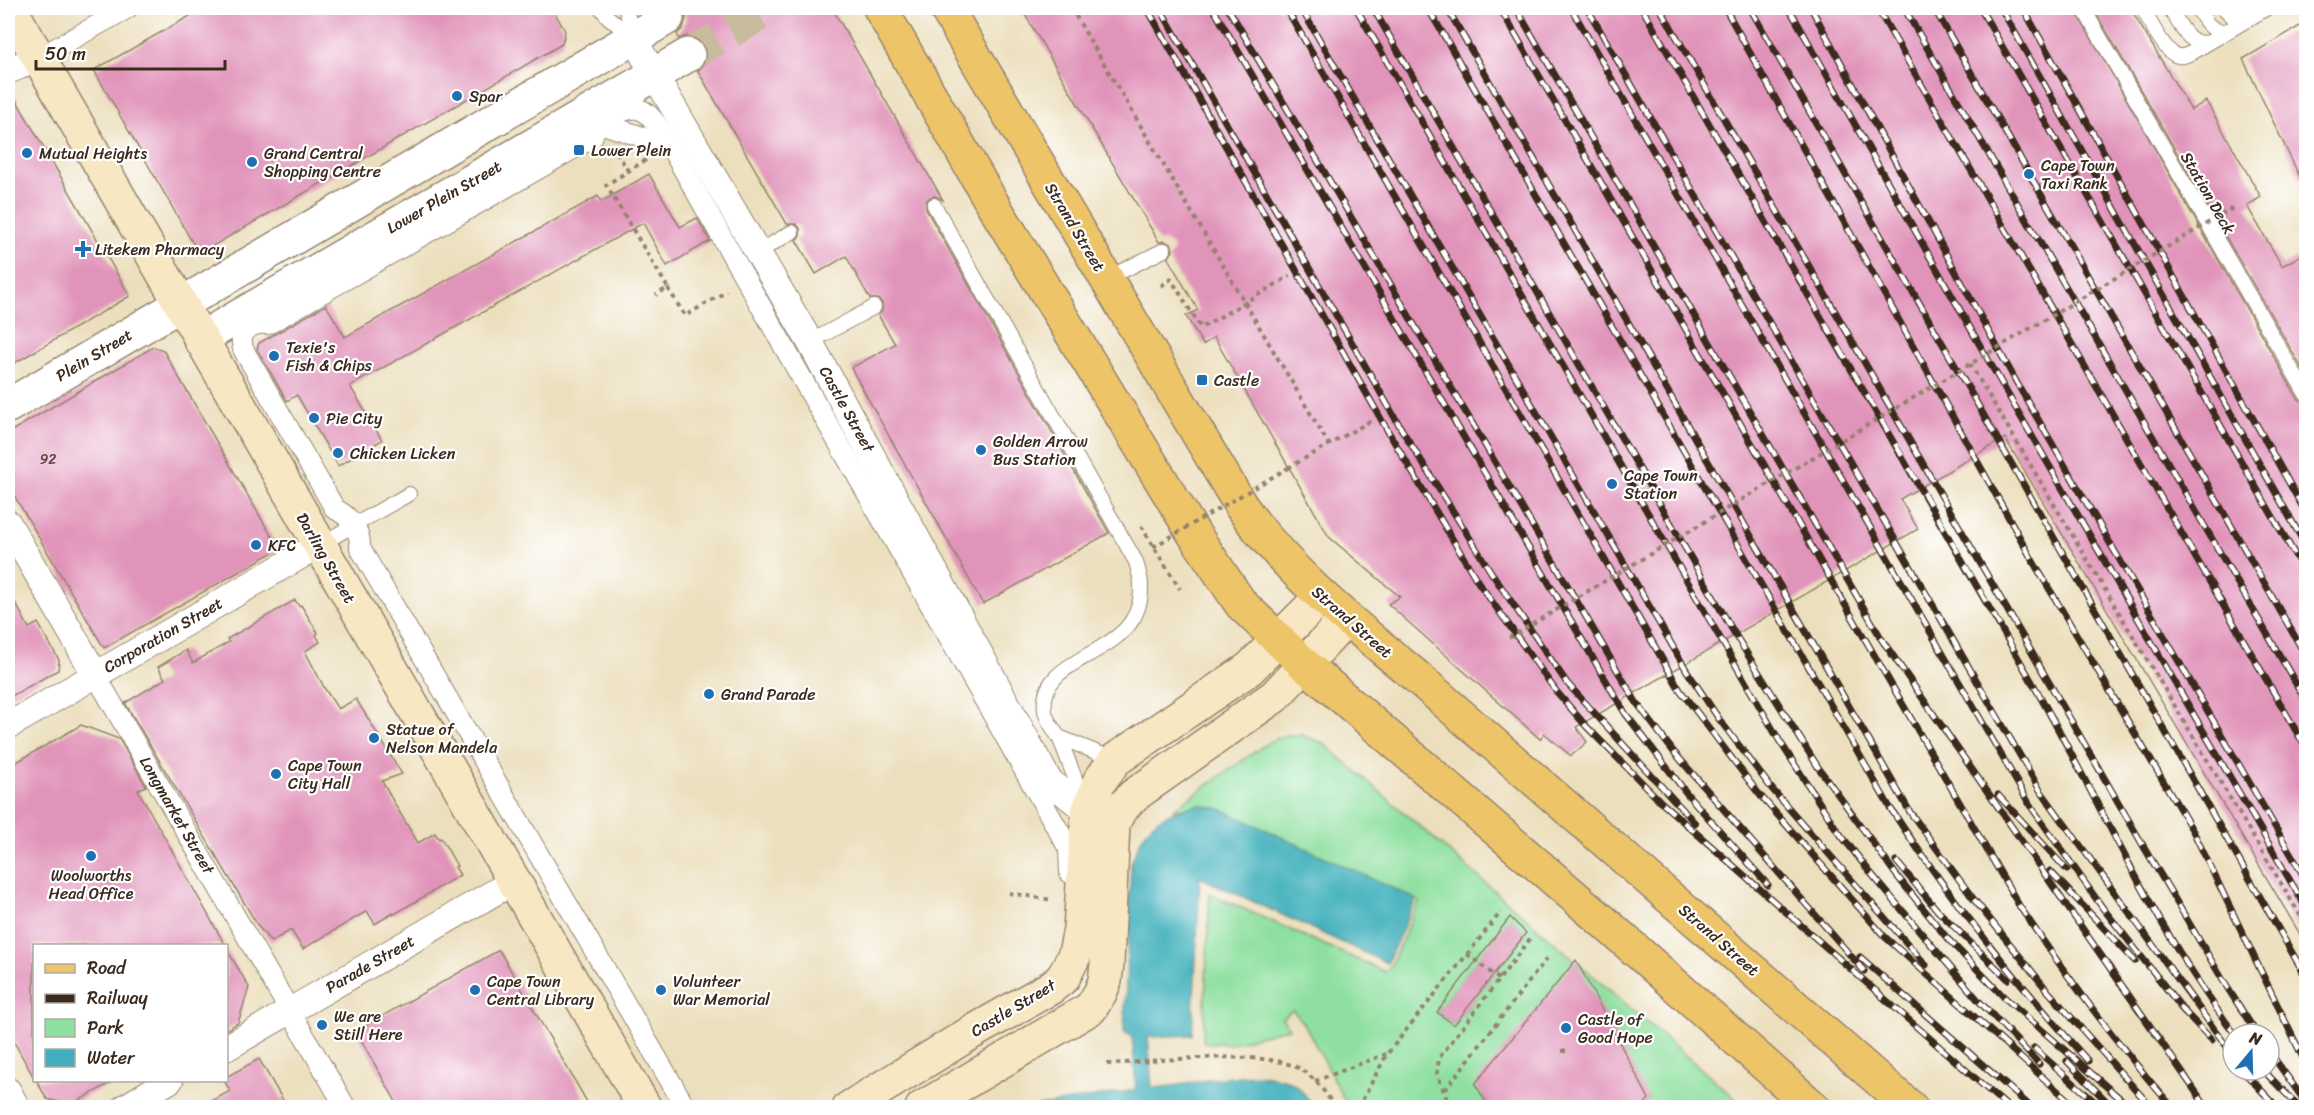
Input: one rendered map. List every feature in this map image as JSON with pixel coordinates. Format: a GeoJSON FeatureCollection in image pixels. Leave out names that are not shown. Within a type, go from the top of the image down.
{"type":"FeatureCollection","features":[{"type":"Feature","properties":{"kind":"main road","name":"Darling Street"},"geometry":{"type":"LineString","coordinates":[[10,8],[645,1107]]}},
{"type":"Feature","properties":{"kind":"main road"},"geometry":{"type":"LineString","coordinates":[[880,8],[992,204],[1194,534],[1241,604],[1305,665],[1605,923],[1814,1107]]}},
{"type":"Feature","properties":{"kind":"main road","name":"Strand Street"},"geometry":{"type":"LineString","coordinates":[[946,8],[1241,506],[1260,533],[1286,563],[1346,619],[1418,678],[1911,1107]]}},
{"type":"Feature","properties":{"kind":"main road","name":"Castle Street"},"geometry":{"type":"LineString","coordinates":[[922,1107],[1091,1008],[1105,981],[1107,964],[1099,782],[1115,760],[1249,669],[1321,597]]}},
{"type":"Feature","properties":{"kind":"main road"},"geometry":{"type":"LineString","coordinates":[[1100,817],[1120,810],[1133,796],[1275,696],[1346,619]]}},
{"type":"Feature","properties":{"kind":"main road","name":"Castle Street"},"geometry":{"type":"LineString","coordinates":[[849,1107],[1050,988],[1063,978],[1075,954],[1100,817]]}},
{"type":"Feature","properties":{"kind":"street"},"geometry":{"type":"LineString","coordinates":[[8,70],[38,58],[128,8]]}},
{"type":"Feature","properties":{"kind":"street"},"geometry":{"type":"LineString","coordinates":[[180,304],[629,23],[667,18]]}},
{"type":"Feature","properties":{"kind":"street","name":"Castle Street"},"geometry":{"type":"LineString","coordinates":[[629,23],[655,75],[810,342],[1049,781],[1100,817]]}},
{"type":"Feature","properties":{"kind":"street","name":"Lower Plein Street"},"geometry":{"type":"LineString","coordinates":[[200,339],[688,55]]}},
{"type":"Feature","properties":{"kind":"street"},"geometry":{"type":"LineString","coordinates":[[686,1107],[360,548],[360,537],[354,526],[347,514],[336,508],[318,479],[243,349],[241,341],[242,334],[257,322],[268,324],[592,138],[596,126],[630,108],[640,108],[654,118],[1069,849],[1067,960],[1059,974],[1016,1002],[1006,998],[983,1009],[980,1022],[938,1046],[928,1042],[906,1054],[903,1065],[829,1107]]}},
{"type":"Feature","properties":{"kind":"street","name":"Plein Street"},"geometry":{"type":"LineString","coordinates":[[8,406],[180,304]]}},
{"type":"Feature","properties":{"kind":"street","name":"Longmarket Street"},"geometry":{"type":"LineString","coordinates":[[8,523],[345,1107]]}},
{"type":"Feature","properties":{"kind":"street","name":"Corporation Street"},"geometry":{"type":"LineString","coordinates":[[8,726],[319,545]]}},
{"type":"Feature","properties":{"kind":"street","name":"Parade Street"},"geometry":{"type":"LineString","coordinates":[[228,1047],[514,881]]}},
{"type":"Feature","properties":{"kind":"street"},"geometry":{"type":"LineString","coordinates":[[123,1107],[167,1082]]}},
{"type":"Feature","properties":{"kind":"street"},"geometry":{"type":"LineString","coordinates":[[8,1091],[17,1107]]}},
{"type":"Feature","properties":{"kind":"lane","name":"Castle Street"},"geometry":{"type":"LineString","coordinates":[[601,8],[608,17],[629,23]]}},
{"type":"Feature","properties":{"kind":"lane","name":"Station Deck"},"geometry":{"type":"LineString","coordinates":[[2083,8],[2206,224],[2307,394]]}},
{"type":"Feature","properties":{"kind":"lane"},"geometry":{"type":"LineString","coordinates":[[2142,8],[2166,47],[2175,55],[2186,56],[2233,28],[2253,12],[2267,8]]}},
{"type":"Feature","properties":{"kind":"lane"},"geometry":{"type":"LineString","coordinates":[[2170,8],[2192,40],[2201,44],[2213,40]]}},
{"type":"Feature","properties":{"kind":"lane"},"geometry":{"type":"LineString","coordinates":[[2197,8],[2206,23],[2216,31],[2227,31],[2233,28]]}},
{"type":"Feature","properties":{"kind":"lane"},"geometry":{"type":"LineString","coordinates":[[2224,8],[2235,19],[2246,20],[2253,12]]}},
{"type":"Feature","properties":{"kind":"lane"},"geometry":{"type":"LineString","coordinates":[[934,205],[1136,562],[1141,585],[1138,609],[1129,625],[1117,638],[1065,668],[1054,679],[1046,696],[1045,714],[1100,817]]}},
{"type":"Feature","properties":{"kind":"lane"},"geometry":{"type":"LineString","coordinates":[[758,252],[792,232]]}},
{"type":"Feature","properties":{"kind":"lane"},"geometry":{"type":"LineString","coordinates":[[1106,279],[1164,250]]}},
{"type":"Feature","properties":{"kind":"lane"},"geometry":{"type":"LineString","coordinates":[[810,342],[874,307]]}},
{"type":"Feature","properties":{"kind":"lane"},"geometry":{"type":"LineString","coordinates":[[319,545],[410,494]]}},
{"type":"Feature","properties":{"kind":"lane"},"geometry":{"type":"LineString","coordinates":[[1059,737],[1115,760]]}},
{"type":"Feature","properties":{"kind":"path"},"geometry":{"type":"LineString","coordinates":[[1071,8],[1329,445]]}},
{"type":"Feature","properties":{"kind":"path"},"geometry":{"type":"LineString","coordinates":[[670,146],[606,185],[685,316],[746,279]]}},
{"type":"Feature","properties":{"kind":"path"},"geometry":{"type":"LineString","coordinates":[[1509,638],[2233,207]]}},
{"type":"Feature","properties":{"kind":"path"},"geometry":{"type":"LineString","coordinates":[[1161,286],[1171,279],[1201,328],[1290,276]]}},
{"type":"Feature","properties":{"kind":"path"},"geometry":{"type":"LineString","coordinates":[[656,295],[668,288]]}},
{"type":"Feature","properties":{"kind":"path"},"geometry":{"type":"LineString","coordinates":[[1970,364],[2303,920],[2307,918]]}},
{"type":"Feature","properties":{"kind":"path"},"geometry":{"type":"LineString","coordinates":[[1180,590],[1153,547],[1374,419]]}},
{"type":"Feature","properties":{"kind":"path"},"geometry":{"type":"LineString","coordinates":[[1009,893],[1054,900]]}},
{"type":"Feature","properties":{"kind":"path"},"geometry":{"type":"LineString","coordinates":[[1358,1107],[1387,1054],[1501,912]]}},
{"type":"Feature","properties":{"kind":"path"},"geometry":{"type":"LineString","coordinates":[[1450,1107],[1437,1072],[1439,1058],[1530,939]]}},
{"type":"Feature","properties":{"kind":"path"},"geometry":{"type":"LineString","coordinates":[[1467,954],[1499,979]]}},
{"type":"Feature","properties":{"kind":"path"},"geometry":{"type":"LineString","coordinates":[[1445,1090],[1548,957]]}},
{"type":"Feature","properties":{"kind":"path"},"geometry":{"type":"LineString","coordinates":[[1314,1081],[1387,1054]]}},
{"type":"Feature","properties":{"kind":"path"},"geometry":{"type":"LineString","coordinates":[[1107,1064],[1250,1057],[1276,1059],[1301,1069],[1321,1086],[1335,1107]]}},
{"type":"Feature","properties":{"kind":"green space"},"geometry":{"type":"Polygon","coordinates":[[[1286,735],[1302,735],[1323,743],[1745,1107],[1642,1107],[1649,1099],[1476,1084],[1489,1107],[1348,1107],[1307,1029],[1293,1010],[1282,1018],[1289,1028],[1229,1044],[1203,1042],[1210,894],[1385,972],[1391,965],[1419,901],[1220,809],[1199,805],[1172,810],[1269,742],[1286,735]],[[1510,918],[1437,1012],[1454,1025],[1526,933],[1510,918]]]}},
{"type":"Feature","properties":{"kind":"water"},"geometry":{"type":"Polygon","coordinates":[[[1199,805],[1220,809],[1416,899],[1387,963],[1200,877],[1192,1035],[1148,1037],[1152,1088],[1262,1075],[1292,1083],[1302,1091],[1314,1107],[1034,1107],[1136,1090],[1132,1036],[1124,1032],[1131,864],[1141,839],[1154,822],[1173,812],[1199,805]]]}},
{"type":"Feature","properties":{"kind":"building","name":"Grand Central Shopping Centre"},"geometry":{"type":"Polygon","coordinates":[[[204,8],[552,8],[565,31],[562,44],[199,254],[94,70],[204,8]]]}},
{"type":"Feature","properties":{"kind":"building"},"geometry":{"type":"Polygon","coordinates":[[[682,8],[832,8],[943,200],[935,196],[930,197],[926,201],[926,209],[1109,533],[983,604],[851,368],[895,344],[878,315],[882,311],[882,303],[878,299],[870,299],[846,256],[816,274],[796,240],[800,236],[800,228],[796,224],[787,224],[698,71],[707,56],[704,46],[697,39],[687,36],[679,39],[677,34],[683,28],[686,18],[682,8]]]}},
{"type":"Feature","properties":{"kind":"building","name":"Cape Town Station"},"geometry":{"type":"Polygon","coordinates":[[[1021,8],[2074,8],[2298,399],[2307,403],[2307,946],[2005,438],[1900,499],[1918,529],[1576,727],[1587,742],[1571,756],[1544,733],[1540,739],[1388,604],[1400,597],[1329,537],[1214,337],[1203,345],[1186,316],[1198,310],[1168,258],[1173,251],[1172,245],[1165,241],[1159,242],[1021,8]]]}},
{"type":"Feature","properties":{"kind":"building"},"geometry":{"type":"Polygon","coordinates":[[[2093,8],[2130,8],[2191,110],[2206,101],[2261,197],[2247,206],[2282,266],[2307,252],[2307,377],[2093,8]]]}},
{"type":"Feature","properties":{"kind":"building"},"geometry":{"type":"Polygon","coordinates":[[[2307,22],[2307,192],[2243,59],[2307,22]]]}},
{"type":"Feature","properties":{"kind":"building"},"geometry":{"type":"Polygon","coordinates":[[[8,86],[130,296],[8,367],[8,86]]]}},
{"type":"Feature","properties":{"kind":"building"},"geometry":{"type":"Polygon","coordinates":[[[649,174],[680,227],[697,218],[710,241],[667,266],[643,223],[350,386],[382,440],[338,466],[297,395],[287,401],[257,349],[259,343],[326,305],[345,337],[598,196],[601,202],[649,174]]]}},
{"type":"Feature","properties":{"kind":"building"},"geometry":{"type":"Polygon","coordinates":[[[153,347],[163,350],[279,549],[104,648],[8,485],[8,433],[153,347]]]}},
{"type":"Feature","properties":{"kind":"building"},"geometry":{"type":"Polygon","coordinates":[[[8,589],[29,628],[38,623],[59,660],[58,670],[8,698],[8,589]]]}},
{"type":"Feature","properties":{"kind":"building","name":"Cape Town City Hall"},"geometry":{"type":"Polygon","coordinates":[[[295,600],[299,606],[301,605],[318,633],[316,635],[320,642],[305,651],[325,689],[338,709],[356,699],[402,774],[382,781],[397,808],[418,843],[435,833],[439,839],[441,838],[460,875],[375,924],[367,911],[303,949],[291,930],[271,942],[258,926],[125,703],[165,679],[158,667],[186,650],[193,663],[229,642],[227,639],[295,600]]]}},
{"type":"Feature","properties":{"kind":"building","name":"Woolworths Head Office"},"geometry":{"type":"Polygon","coordinates":[[[81,725],[119,739],[146,786],[138,790],[224,944],[33,944],[33,1076],[8,1031],[8,767],[81,725]]]}},
{"type":"Feature","properties":{"kind":"building"},"geometry":{"type":"Polygon","coordinates":[[[1510,917],[1526,933],[1454,1025],[1437,1012],[1510,917]]]}},
{"type":"Feature","properties":{"kind":"building","name":"Cape Town Central Library"},"geometry":{"type":"Polygon","coordinates":[[[499,950],[590,1107],[399,1107],[356,1031],[499,950]]]}},
{"type":"Feature","properties":{"kind":"building"},"geometry":{"type":"Polygon","coordinates":[[[228,951],[249,987],[238,1023],[228,1029],[228,951]]]}},
{"type":"Feature","properties":{"kind":"building","name":"Castle of Good Hope"},"geometry":{"type":"Polygon","coordinates":[[[1576,960],[1649,1099],[1642,1107],[1489,1107],[1475,1084],[1576,960]]]}},
{"type":"Feature","properties":{"kind":"building"},"geometry":{"type":"Polygon","coordinates":[[[259,1059],[287,1107],[201,1107],[230,1091],[225,1082],[228,1082],[228,1076],[259,1059]]]}},
{"type":"Feature","properties":{"kind":"building"},"geometry":{"type":"Polygon","coordinates":[[[37,1082],[112,1082],[71,1105],[47,1099],[37,1082]]]}},
{"type":"Feature","properties":{"kind":"tunnel"},"geometry":{"type":"LineString","coordinates":[[688,55],[772,8]]}},
{"type":"Feature","properties":{"kind":"railway"},"geometry":{"type":"LineString","coordinates":[[1147,8],[1389,433],[1478,582],[1556,691],[1586,726],[1662,803],[2009,1108]]}},
{"type":"Feature","properties":{"kind":"railway"},"geometry":{"type":"LineString","coordinates":[[1160,8],[1402,430],[1491,572],[1567,683],[1695,823]]}},
{"type":"Feature","properties":{"kind":"railway"},"geometry":{"type":"LineString","coordinates":[[1213,8],[1625,713],[1688,795],[1768,885]]}},
{"type":"Feature","properties":{"kind":"railway"},"geometry":{"type":"LineString","coordinates":[[1228,8],[1636,702],[1673,751],[1864,971]]}},
{"type":"Feature","properties":{"kind":"railway"},"geometry":{"type":"LineString","coordinates":[[1286,8],[1680,690],[1759,794],[1885,937],[2077,1108]]}},
{"type":"Feature","properties":{"kind":"railway"},"geometry":{"type":"LineString","coordinates":[[1301,8],[1687,671],[1719,719],[1772,789],[1926,965]]}},
{"type":"Feature","properties":{"kind":"railway"},"geometry":{"type":"LineString","coordinates":[[1356,8],[1779,740],[1837,830],[1978,1000],[2039,1064]]}},
{"type":"Feature","properties":{"kind":"railway"},"geometry":{"type":"LineString","coordinates":[[1373,8],[1736,636],[1818,767],[1897,876],[1947,938],[2004,997],[2131,1108]]}},
{"type":"Feature","properties":{"kind":"railway"},"geometry":{"type":"LineString","coordinates":[[1428,8],[1889,806],[1911,840],[1983,937],[2088,1061]]}},
{"type":"Feature","properties":{"kind":"railway"},"geometry":{"type":"LineString","coordinates":[[1447,8],[1910,812],[1972,897],[2047,990],[2152,1108]]}},
{"type":"Feature","properties":{"kind":"railway"},"geometry":{"type":"LineString","coordinates":[[1500,8],[2020,907],[2093,1010],[2173,1108]]}},
{"type":"Feature","properties":{"kind":"railway"},"geometry":{"type":"LineString","coordinates":[[1516,8],[1884,643]]}},
{"type":"Feature","properties":{"kind":"railway"},"geometry":{"type":"LineString","coordinates":[[1571,8],[2030,805],[2102,907],[2185,1012]]}},
{"type":"Feature","properties":{"kind":"railway"},"geometry":{"type":"LineString","coordinates":[[1587,8],[2040,790],[2221,1039]]}},
{"type":"Feature","properties":{"kind":"railway"},"geometry":{"type":"LineString","coordinates":[[1642,8],[2024,668],[2149,901],[2204,991],[2226,1022]]}},
{"type":"Feature","properties":{"kind":"railway"},"geometry":{"type":"LineString","coordinates":[[1660,8],[2144,847],[2249,1022]]}},
{"type":"Feature","properties":{"kind":"railway"},"geometry":{"type":"LineString","coordinates":[[1725,8],[2034,563],[2194,833],[2306,1064]]}},
{"type":"Feature","properties":{"kind":"railway"},"geometry":{"type":"LineString","coordinates":[[1750,8],[2306,977]]}},
{"type":"Feature","properties":{"kind":"railway"},"geometry":{"type":"LineString","coordinates":[[1789,8],[2007,393],[2306,908]]}},
{"type":"Feature","properties":{"kind":"railway"},"geometry":{"type":"LineString","coordinates":[[1811,8],[2018,385],[2306,880]]}},
{"type":"Feature","properties":{"kind":"railway"},"geometry":{"type":"LineString","coordinates":[[1877,8],[2306,748]]}},
{"type":"Feature","properties":{"kind":"railway"},"geometry":{"type":"LineString","coordinates":[[1904,8],[2306,701]]}},
{"type":"Feature","properties":{"kind":"railway"},"geometry":{"type":"LineString","coordinates":[[1934,8],[2306,656]]}},
{"type":"Feature","properties":{"kind":"railway"},"geometry":{"type":"LineString","coordinates":[[1980,8],[2306,574]]}},
{"type":"Feature","properties":{"kind":"railway"},"geometry":{"type":"LineString","coordinates":[[2001,8],[2306,546]]}},
{"type":"Feature","properties":{"kind":"railway"},"geometry":{"type":"LineString","coordinates":[[2023,8],[2306,513]]}},
{"type":"Feature","properties":{"kind":"railway"},"geometry":{"type":"LineString","coordinates":[[1880,637],[2207,1108]]}},
{"type":"Feature","properties":{"kind":"railway"},"geometry":{"type":"LineString","coordinates":[[1998,795],[2067,870]]}},
{"type":"Feature","properties":{"kind":"railway"},"geometry":{"type":"LineString","coordinates":[[1896,861],[1938,911],[2008,979]]}},
{"type":"Feature","properties":{"kind":"railway"},"geometry":{"type":"LineString","coordinates":[[2050,871],[2135,961]]}},
{"type":"Feature","properties":{"kind":"railway"},"geometry":{"type":"LineString","coordinates":[[1860,957],[2032,1108]]}},
{"type":"Feature","properties":{"kind":"railway"},"geometry":{"type":"LineString","coordinates":[[2179,1006],[2212,1040]]}},
{"type":"Feature","properties":{"kind":"railway"},"geometry":{"type":"LineString","coordinates":[[2034,1048],[2102,1108]]}},
{"type":"Feature","properties":{"kind":"railway"},"geometry":{"type":"LineString","coordinates":[[2067,1061],[2113,1108]]}},
{"type":"Feature","properties":{"kind":"railway"},"geometry":{"type":"LineString","coordinates":[[2281,1068],[2306,1103]]}},
{"type":"Feature","properties":{"kind":"railway"},"geometry":{"type":"LineString","coordinates":[[2253,1082],[2278,1108]]}},
{"type":"Feature","properties":{"kind":"railway"},"geometry":{"type":"LineString","coordinates":[[2275,1082],[2300,1108]]}},
{"type":"Feature","properties":{"kind":"place","name":"Spar"},"geometry":{"type":"Point","coordinates":[457,96]}},
{"type":"Feature","properties":{"kind":"place","name":"Lower Plein"},"geometry":{"type":"Point","coordinates":[579,150]}},
{"type":"Feature","properties":{"kind":"place","name":"Mutual Heights"},"geometry":{"type":"Point","coordinates":[27,153]}},
{"type":"Feature","properties":{"kind":"place","name":"Grand Central Shopping Centre"},"geometry":{"type":"Point","coordinates":[252,162]}},
{"type":"Feature","properties":{"kind":"place","name":"Cape Town Taxi Rank"},"geometry":{"type":"Point","coordinates":[2029,174]}},
{"type":"Feature","properties":{"kind":"place","name":"Litekem Pharmacy"},"geometry":{"type":"Point","coordinates":[83,249]}},
{"type":"Feature","properties":{"kind":"place","name":"Texie's Fish & Chips"},"geometry":{"type":"Point","coordinates":[274,356]}},
{"type":"Feature","properties":{"kind":"place","name":"Castle"},"geometry":{"type":"Point","coordinates":[1202,380]}},
{"type":"Feature","properties":{"kind":"place","name":"Pie City"},"geometry":{"type":"Point","coordinates":[314,418]}},
{"type":"Feature","properties":{"kind":"place","name":"Golden Arrow Bus Station"},"geometry":{"type":"Point","coordinates":[981,450]}},
{"type":"Feature","properties":{"kind":"place","name":"Chicken Licken"},"geometry":{"type":"Point","coordinates":[338,453]}},
{"type":"Feature","properties":{"kind":"place","name":"Cape Town Station"},"geometry":{"type":"Point","coordinates":[1612,484]}},
{"type":"Feature","properties":{"kind":"place","name":"KFC"},"geometry":{"type":"Point","coordinates":[256,545]}},
{"type":"Feature","properties":{"kind":"place","name":"Grand Parade"},"geometry":{"type":"Point","coordinates":[709,694]}},
{"type":"Feature","properties":{"kind":"place","name":"Statue of Nelson Mandela"},"geometry":{"type":"Point","coordinates":[374,738]}},
{"type":"Feature","properties":{"kind":"place","name":"Cape Town City Hall"},"geometry":{"type":"Point","coordinates":[276,774]}},
{"type":"Feature","properties":{"kind":"place","name":"Woolworths Head Office"},"geometry":{"type":"Point","coordinates":[91,856]}},
{"type":"Feature","properties":{"kind":"place","name":"Cape Town Central Library"},"geometry":{"type":"Point","coordinates":[475,990]}},
{"type":"Feature","properties":{"kind":"place","name":"Volunteer War Memorial"},"geometry":{"type":"Point","coordinates":[661,990]}},
{"type":"Feature","properties":{"kind":"place","name":"We are Still Here"},"geometry":{"type":"Point","coordinates":[322,1025]}},
{"type":"Feature","properties":{"kind":"place","name":"Castle of Good Hope"},"geometry":{"type":"Point","coordinates":[1566,1028]}}]}
